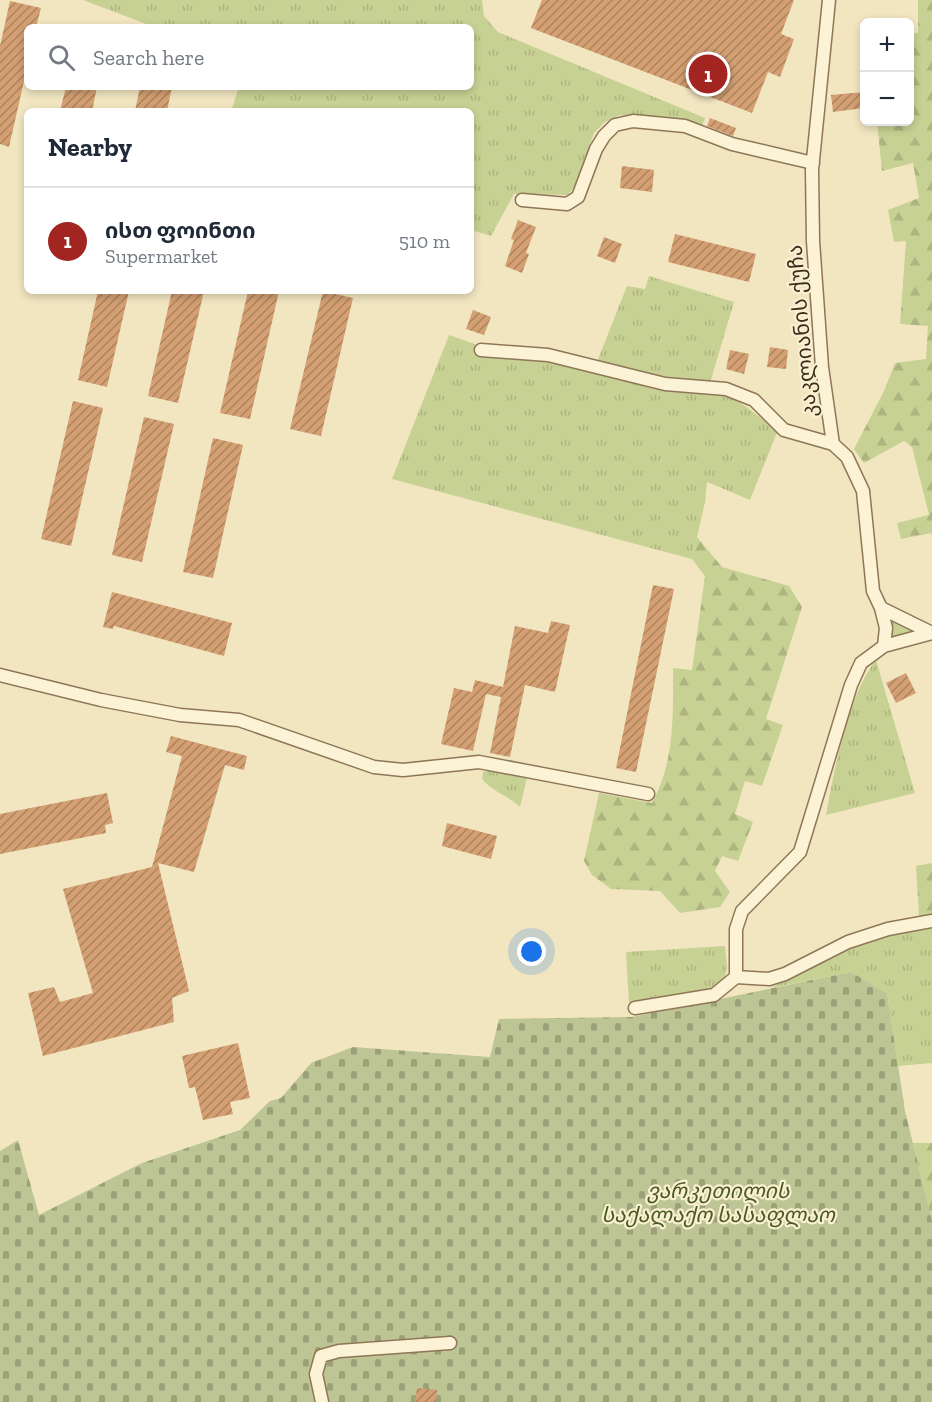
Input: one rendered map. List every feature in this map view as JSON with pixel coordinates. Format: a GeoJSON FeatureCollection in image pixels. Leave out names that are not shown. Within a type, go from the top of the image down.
{"type":"FeatureCollection","features":[{"type":"Feature","properties":{"kind":"street","name":"კაკლიანის ქუჩა"},"geometry":{"type":"LineString","coordinates":[[829,0],[813,163],[813,241],[820,344],[833,444],[847,457],[863,491],[873,591],[881,608],[886,628],[884,646]]}},
{"type":"Feature","properties":{"kind":"street"},"geometry":{"type":"LineString","coordinates":[[522,200],[567,204],[578,198],[596,148],[604,136],[615,125],[633,121],[686,126],[732,144],[813,163]]}},
{"type":"Feature","properties":{"kind":"street"},"geometry":{"type":"LineString","coordinates":[[481,350],[548,355],[665,384],[726,389],[753,400],[784,430],[833,444]]}},
{"type":"Feature","properties":{"kind":"street"},"geometry":{"type":"LineString","coordinates":[[881,608],[932,633]]}},
{"type":"Feature","properties":{"kind":"street"},"geometry":{"type":"LineString","coordinates":[[736,977],[736,929],[742,911],[800,852],[851,685],[861,663],[884,646],[932,633]]}},
{"type":"Feature","properties":{"kind":"street"},"geometry":{"type":"LineString","coordinates":[[0,675],[101,700],[180,715],[239,720],[374,767],[403,770],[479,762],[648,794]]}},
{"type":"Feature","properties":{"kind":"street"},"geometry":{"type":"LineString","coordinates":[[635,1008],[714,995],[736,977],[769,979],[784,974],[848,942],[888,928],[932,921]]}},
{"type":"Feature","properties":{"kind":"street"},"geometry":{"type":"LineString","coordinates":[[322,1402],[316,1374],[321,1356],[339,1351],[450,1343]]}},
{"type":"Feature","properties":{"kind":"green space"},"geometry":{"type":"Polygon","coordinates":[[[83,0],[482,0],[484,16],[498,32],[705,118],[701,129],[684,121],[620,115],[605,122],[594,133],[574,187],[568,195],[514,194],[491,236],[474,231],[474,108],[232,108],[238,90],[474,90],[474,24],[146,24],[83,0]]]}},
{"type":"Feature","properties":{"kind":"green space"},"geometry":{"type":"Polygon","coordinates":[[[918,0],[932,0],[932,536],[931,533],[901,539],[897,523],[929,515],[912,447],[904,441],[864,463],[854,449],[884,391],[895,363],[926,359],[928,326],[900,324],[906,241],[894,242],[888,210],[919,198],[913,163],[882,171],[877,126],[914,126],[914,34],[918,33],[918,0]]]}},
{"type":"Feature","properties":{"kind":"green space"},"geometry":{"type":"Polygon","coordinates":[[[649,276],[734,302],[710,383],[668,380],[597,362],[627,286],[645,289],[649,276]]]}},
{"type":"Feature","properties":{"kind":"green space"},"geometry":{"type":"Polygon","coordinates":[[[449,335],[475,344],[474,354],[549,360],[658,389],[715,394],[735,399],[778,430],[750,500],[707,482],[705,502],[692,559],[392,479],[449,335]]]}},
{"type":"Feature","properties":{"kind":"green space"},"geometry":{"type":"Polygon","coordinates":[[[697,537],[722,567],[789,586],[802,607],[766,719],[783,725],[762,786],[745,781],[735,814],[753,822],[738,861],[722,856],[715,871],[730,892],[720,907],[680,913],[660,891],[611,889],[592,875],[584,861],[599,793],[652,803],[660,787],[671,737],[673,668],[692,670],[705,576],[692,559],[697,537]]]}},
{"type":"Feature","properties":{"kind":"green space"},"geometry":{"type":"Polygon","coordinates":[[[892,619],[918,632],[890,639],[892,619]]]}},
{"type":"Feature","properties":{"kind":"green space"},"geometry":{"type":"Polygon","coordinates":[[[876,660],[915,793],[826,815],[843,734],[866,675],[876,660]]]}},
{"type":"Feature","properties":{"kind":"green space"},"geometry":{"type":"Polygon","coordinates":[[[492,770],[527,778],[520,807],[482,779],[483,772],[492,770]]]}},
{"type":"Feature","properties":{"kind":"green space"},"geometry":{"type":"Polygon","coordinates":[[[932,863],[932,915],[919,916],[916,866],[932,863]]]}},
{"type":"Feature","properties":{"kind":"green space"},"geometry":{"type":"Polygon","coordinates":[[[932,927],[932,1063],[898,1066],[887,993],[851,972],[771,988],[847,948],[889,933],[932,927]]]}},
{"type":"Feature","properties":{"kind":"green space"},"geometry":{"type":"Polygon","coordinates":[[[725,946],[727,968],[725,977],[712,990],[629,1003],[626,952],[725,946]]]}},
{"type":"Feature","properties":{"kind":"green space","name":"ვარკეთილის საქალაქო სასაფლაო"},"geometry":{"type":"Polygon","coordinates":[[[851,972],[887,993],[905,1111],[932,1221],[932,1402],[0,1402],[0,1151],[18,1140],[39,1215],[142,1163],[240,1130],[270,1101],[281,1098],[311,1063],[353,1047],[490,1057],[499,1019],[632,1017],[851,972]]]}},
{"type":"Feature","properties":{"kind":"green space"},"geometry":{"type":"Polygon","coordinates":[[[913,1143],[932,1143],[932,1222],[913,1143]]]}},
{"type":"Feature","properties":{"kind":"building"},"geometry":{"type":"Polygon","coordinates":[[[542,0],[794,0],[781,34],[794,39],[780,77],[768,72],[752,113],[531,28],[542,0]]]}},
{"type":"Feature","properties":{"kind":"building"},"geometry":{"type":"Polygon","coordinates":[[[10,1],[41,8],[37,24],[24,24],[24,81],[9,147],[0,144],[0,46],[10,1]]]}},
{"type":"Feature","properties":{"kind":"building"},"geometry":{"type":"Polygon","coordinates":[[[65,90],[96,90],[93,108],[61,108],[65,90]]]}},
{"type":"Feature","properties":{"kind":"building"},"geometry":{"type":"Polygon","coordinates":[[[139,90],[171,90],[168,108],[136,108],[139,90]]]}},
{"type":"Feature","properties":{"kind":"building"},"geometry":{"type":"Polygon","coordinates":[[[860,92],[860,109],[833,112],[831,95],[860,92]]]}},
{"type":"Feature","properties":{"kind":"building"},"geometry":{"type":"Polygon","coordinates":[[[710,118],[736,128],[733,136],[707,126],[710,118]]]}},
{"type":"Feature","properties":{"kind":"building"},"geometry":{"type":"Polygon","coordinates":[[[622,166],[654,170],[652,192],[620,188],[622,166]]]}},
{"type":"Feature","properties":{"kind":"building"},"geometry":{"type":"Polygon","coordinates":[[[518,220],[536,227],[526,253],[529,254],[522,273],[505,266],[518,220]]]}},
{"type":"Feature","properties":{"kind":"building"},"geometry":{"type":"Polygon","coordinates":[[[675,234],[756,254],[749,282],[668,262],[675,234]]]}},
{"type":"Feature","properties":{"kind":"building"},"geometry":{"type":"Polygon","coordinates":[[[604,237],[622,244],[615,263],[597,256],[604,237]]]}},
{"type":"Feature","properties":{"kind":"building"},"geometry":{"type":"Polygon","coordinates":[[[97,294],[128,294],[107,387],[78,380],[97,294]]]}},
{"type":"Feature","properties":{"kind":"building"},"geometry":{"type":"Polygon","coordinates":[[[171,294],[203,294],[178,403],[148,396],[171,294]]]}},
{"type":"Feature","properties":{"kind":"building"},"geometry":{"type":"Polygon","coordinates":[[[247,294],[278,294],[250,419],[220,413],[247,294]]]}},
{"type":"Feature","properties":{"kind":"building"},"geometry":{"type":"Polygon","coordinates":[[[322,294],[353,298],[321,436],[290,429],[322,294]]]}},
{"type":"Feature","properties":{"kind":"building"},"geometry":{"type":"Polygon","coordinates":[[[473,310],[491,317],[484,335],[466,329],[473,310]]]}},
{"type":"Feature","properties":{"kind":"building"},"geometry":{"type":"Polygon","coordinates":[[[770,347],[788,350],[786,369],[767,367],[770,347]]]}},
{"type":"Feature","properties":{"kind":"building"},"geometry":{"type":"Polygon","coordinates":[[[730,350],[749,354],[744,374],[726,369],[730,350]]]}},
{"type":"Feature","properties":{"kind":"building"},"geometry":{"type":"Polygon","coordinates":[[[73,401],[103,408],[71,546],[41,539],[73,401]]]}},
{"type":"Feature","properties":{"kind":"building"},"geometry":{"type":"Polygon","coordinates":[[[144,417],[174,424],[142,562],[112,555],[144,417]]]}},
{"type":"Feature","properties":{"kind":"building"},"geometry":{"type":"Polygon","coordinates":[[[213,438],[243,445],[213,578],[183,572],[213,438]]]}},
{"type":"Feature","properties":{"kind":"building"},"geometry":{"type":"Polygon","coordinates":[[[653,585],[674,589],[636,772],[616,768],[653,585]]]}},
{"type":"Feature","properties":{"kind":"building"},"geometry":{"type":"Polygon","coordinates":[[[112,592],[232,623],[224,656],[114,626],[113,629],[103,627],[112,592]]]}},
{"type":"Feature","properties":{"kind":"building"},"geometry":{"type":"Polygon","coordinates":[[[551,621],[570,625],[555,692],[525,685],[510,757],[490,753],[501,697],[486,694],[473,751],[441,744],[454,688],[472,692],[475,680],[503,687],[515,626],[548,633],[551,621]]]}},
{"type":"Feature","properties":{"kind":"building"},"geometry":{"type":"Polygon","coordinates":[[[906,673],[916,693],[896,703],[886,683],[906,673]]]}},
{"type":"Feature","properties":{"kind":"building"},"geometry":{"type":"Polygon","coordinates":[[[171,736],[247,756],[244,770],[225,765],[194,872],[158,863],[189,991],[172,998],[174,1022],[43,1056],[28,993],[54,987],[60,1002],[93,993],[63,889],[152,867],[182,756],[166,752],[171,736]]]}},
{"type":"Feature","properties":{"kind":"building"},"geometry":{"type":"Polygon","coordinates":[[[107,793],[113,823],[105,825],[106,833],[0,854],[0,814],[107,793]]]}},
{"type":"Feature","properties":{"kind":"building"},"geometry":{"type":"Polygon","coordinates":[[[447,823],[497,836],[491,859],[442,846],[447,823]]]}},
{"type":"Feature","properties":{"kind":"building"},"geometry":{"type":"Polygon","coordinates":[[[238,1043],[250,1098],[230,1102],[233,1114],[203,1120],[195,1087],[189,1088],[182,1056],[238,1043]]]}},
{"type":"Feature","properties":{"kind":"building"},"geometry":{"type":"Polygon","coordinates":[[[417,1388],[437,1390],[436,1402],[415,1402],[417,1388]]]}},
{"type":"Feature","properties":{"kind":"place","name":"ისთ ფოინთი"},"geometry":{"type":"Point","coordinates":[708,74]}}]}
